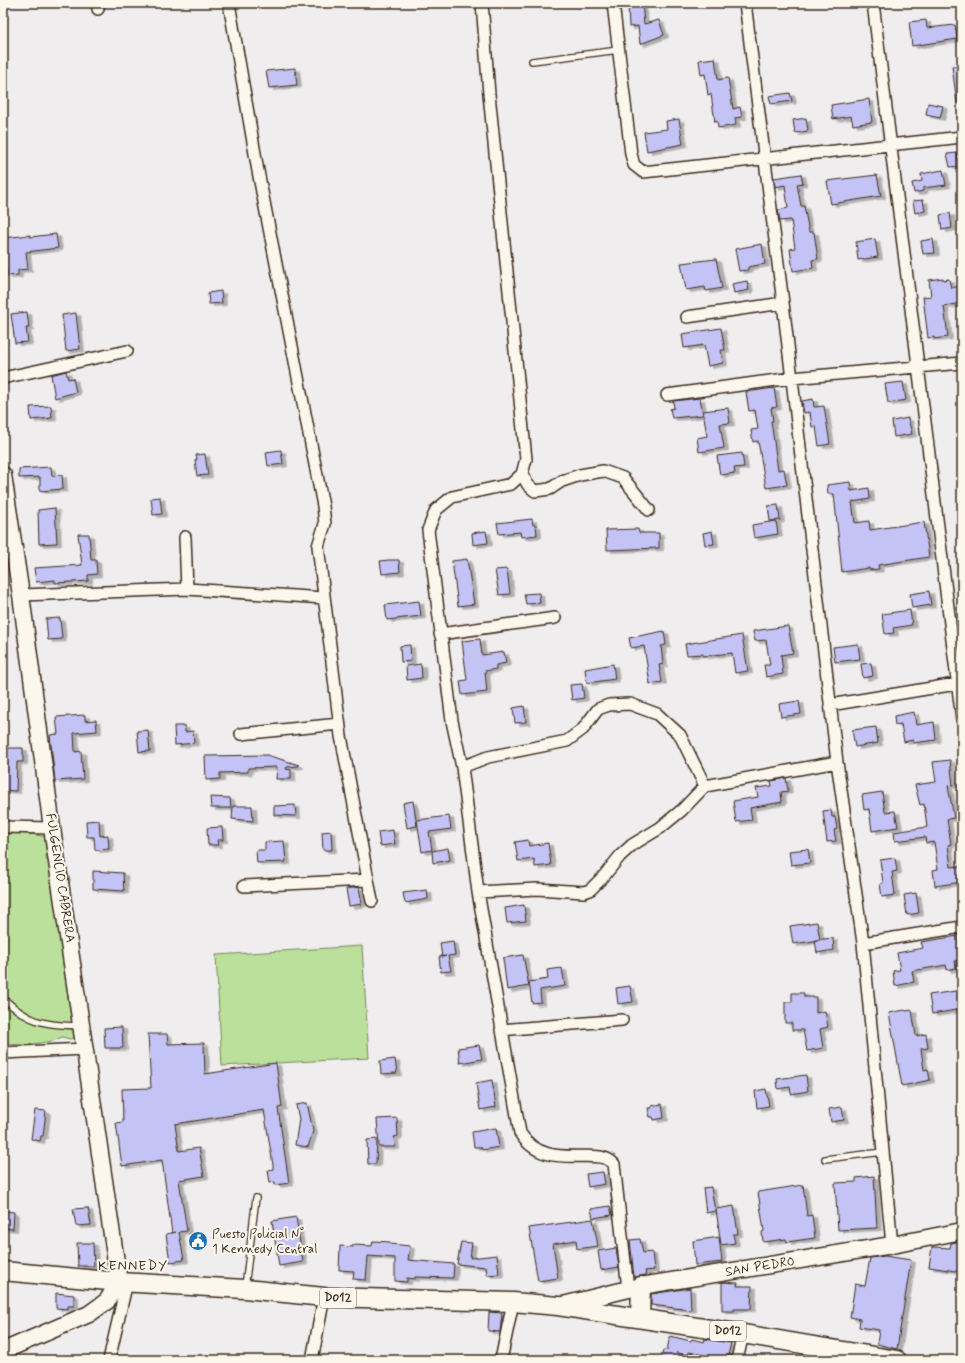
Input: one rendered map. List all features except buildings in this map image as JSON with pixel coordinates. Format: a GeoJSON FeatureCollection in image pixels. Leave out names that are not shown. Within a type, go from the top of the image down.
{"type":"FeatureCollection","features":[{"type":"Feature","properties":{"kind":"main road","name":"FULGENCIO CABRERA"},"geometry":{"type":"LineString","coordinates":[[3,475],[5,509],[21,595],[52,828],[85,1049],[123,1282]]}},
{"type":"Feature","properties":{"kind":"main road","name":"SAN PEDRO"},"geometry":{"type":"LineString","coordinates":[[558,1306],[635,1287],[892,1245],[962,1231]]}},
{"type":"Feature","properties":{"kind":"main road","name":"D012"},"geometry":{"type":"LineString","coordinates":[[3,1271],[123,1282],[245,1289],[324,1297],[513,1302],[558,1306],[744,1334],[862,1357],[897,1360]]}},
{"type":"Feature","properties":{"kind":"main road"},"geometry":{"type":"LineString","coordinates":[[3,1351],[89,1314],[107,1301],[123,1282]]}},
{"type":"Feature","properties":{"kind":"main road"},"geometry":{"type":"LineString","coordinates":[[635,1287],[640,1318]]}},
{"type":"Feature","properties":{"kind":"street"},"geometry":{"type":"LineString","coordinates":[[229,3],[258,171],[323,506],[325,524],[318,546],[339,724],[372,901]]}},
{"type":"Feature","properties":{"kind":"street"},"geometry":{"type":"LineString","coordinates":[[482,3],[489,94],[526,459],[522,474],[511,484],[452,497],[436,510],[428,530],[440,634],[452,721],[462,767],[478,892],[520,1133],[526,1143],[541,1152],[551,1155],[605,1158],[611,1160],[614,1164],[635,1287]]}},
{"type":"Feature","properties":{"kind":"street"},"geometry":{"type":"LineString","coordinates":[[613,3],[631,154],[634,165],[643,172],[962,137]]}},
{"type":"Feature","properties":{"kind":"street"},"geometry":{"type":"LineString","coordinates":[[745,3],[792,378],[836,762],[863,943],[892,1245]]}},
{"type":"Feature","properties":{"kind":"street"},"geometry":{"type":"LineString","coordinates":[[873,3],[889,144],[960,683],[962,720]]}},
{"type":"Feature","properties":{"kind":"street"},"geometry":{"type":"LineString","coordinates":[[687,317],[783,303]]}},
{"type":"Feature","properties":{"kind":"street"},"geometry":{"type":"LineString","coordinates":[[3,378],[128,351]]}},
{"type":"Feature","properties":{"kind":"street"},"geometry":{"type":"LineString","coordinates":[[666,395],[792,378],[962,363]]}},
{"type":"Feature","properties":{"kind":"street"},"geometry":{"type":"LineString","coordinates":[[522,474],[528,485],[535,491],[550,489],[562,481],[580,475],[604,471],[623,478],[649,510]]}},
{"type":"Feature","properties":{"kind":"street"},"geometry":{"type":"LineString","coordinates":[[185,538],[187,589]]}},
{"type":"Feature","properties":{"kind":"street"},"geometry":{"type":"LineString","coordinates":[[21,595],[187,589],[324,598]]}},
{"type":"Feature","properties":{"kind":"street"},"geometry":{"type":"LineString","coordinates":[[440,634],[555,618]]}},
{"type":"Feature","properties":{"kind":"street"},"geometry":{"type":"LineString","coordinates":[[830,704],[960,683]]}},
{"type":"Feature","properties":{"kind":"street"},"geometry":{"type":"LineString","coordinates":[[462,767],[488,757],[567,741],[583,729],[598,710],[609,705],[630,704],[657,714],[680,735],[705,786]]}},
{"type":"Feature","properties":{"kind":"street"},"geometry":{"type":"LineString","coordinates":[[241,734],[339,724]]}},
{"type":"Feature","properties":{"kind":"street"},"geometry":{"type":"LineString","coordinates":[[478,892],[537,889],[584,892],[590,890],[624,852],[682,810],[705,786],[836,762]]}},
{"type":"Feature","properties":{"kind":"street"},"geometry":{"type":"LineString","coordinates":[[3,827],[52,828]]}},
{"type":"Feature","properties":{"kind":"street"},"geometry":{"type":"LineString","coordinates":[[244,886],[367,880]]}},
{"type":"Feature","properties":{"kind":"street"},"geometry":{"type":"LineString","coordinates":[[863,943],[962,927]]}},
{"type":"Feature","properties":{"kind":"street"},"geometry":{"type":"LineString","coordinates":[[501,1030],[622,1020]]}},
{"type":"Feature","properties":{"kind":"street"},"geometry":{"type":"LineString","coordinates":[[3,1053],[85,1049]]}},
{"type":"Feature","properties":{"kind":"street"},"geometry":{"type":"LineString","coordinates":[[110,1360],[123,1282]]}},
{"type":"Feature","properties":{"kind":"street"},"geometry":{"type":"LineString","coordinates":[[312,1360],[324,1297]]}},
{"type":"Feature","properties":{"kind":"street"},"geometry":{"type":"LineString","coordinates":[[502,1360],[513,1302]]}},
{"type":"Feature","properties":{"kind":"street"},"geometry":{"type":"LineString","coordinates":[[737,1360],[744,1334]]}},
{"type":"Feature","properties":{"kind":"lane"},"geometry":{"type":"LineString","coordinates":[[532,61],[619,50]]}},
{"type":"Feature","properties":{"kind":"lane"},"geometry":{"type":"LineString","coordinates":[[3,998],[14,1009],[32,1020],[51,1025],[82,1026]]}},
{"type":"Feature","properties":{"kind":"lane"},"geometry":{"type":"LineString","coordinates":[[825,1160],[883,1152]]}},
{"type":"Feature","properties":{"kind":"lane"},"geometry":{"type":"LineString","coordinates":[[245,1289],[256,1198]]}},
{"type":"Feature","properties":{"kind":"green space"},"geometry":{"type":"Polygon","coordinates":[[[3,823],[18,832],[48,837],[52,848],[46,855],[46,860],[64,866],[70,879],[62,951],[65,958],[79,968],[83,976],[82,993],[87,1008],[87,1017],[78,1037],[70,1039],[62,1037],[53,1041],[26,1045],[3,1044],[3,823]]]}},
{"type":"Feature","properties":{"kind":"green space"},"geometry":{"type":"Polygon","coordinates":[[[362,946],[369,1058],[222,1066],[216,955],[362,946]]]}},
{"type":"Feature","properties":{"kind":"place","name":"Puesto Policial N° 1 Kennedy Central"},"geometry":{"type":"Point","coordinates":[198,1241]}},
{"type":"Feature","properties":{"kind":"district","name":"KENNEDY"},"geometry":{"type":"Point","coordinates":[133,1266]}}]}
